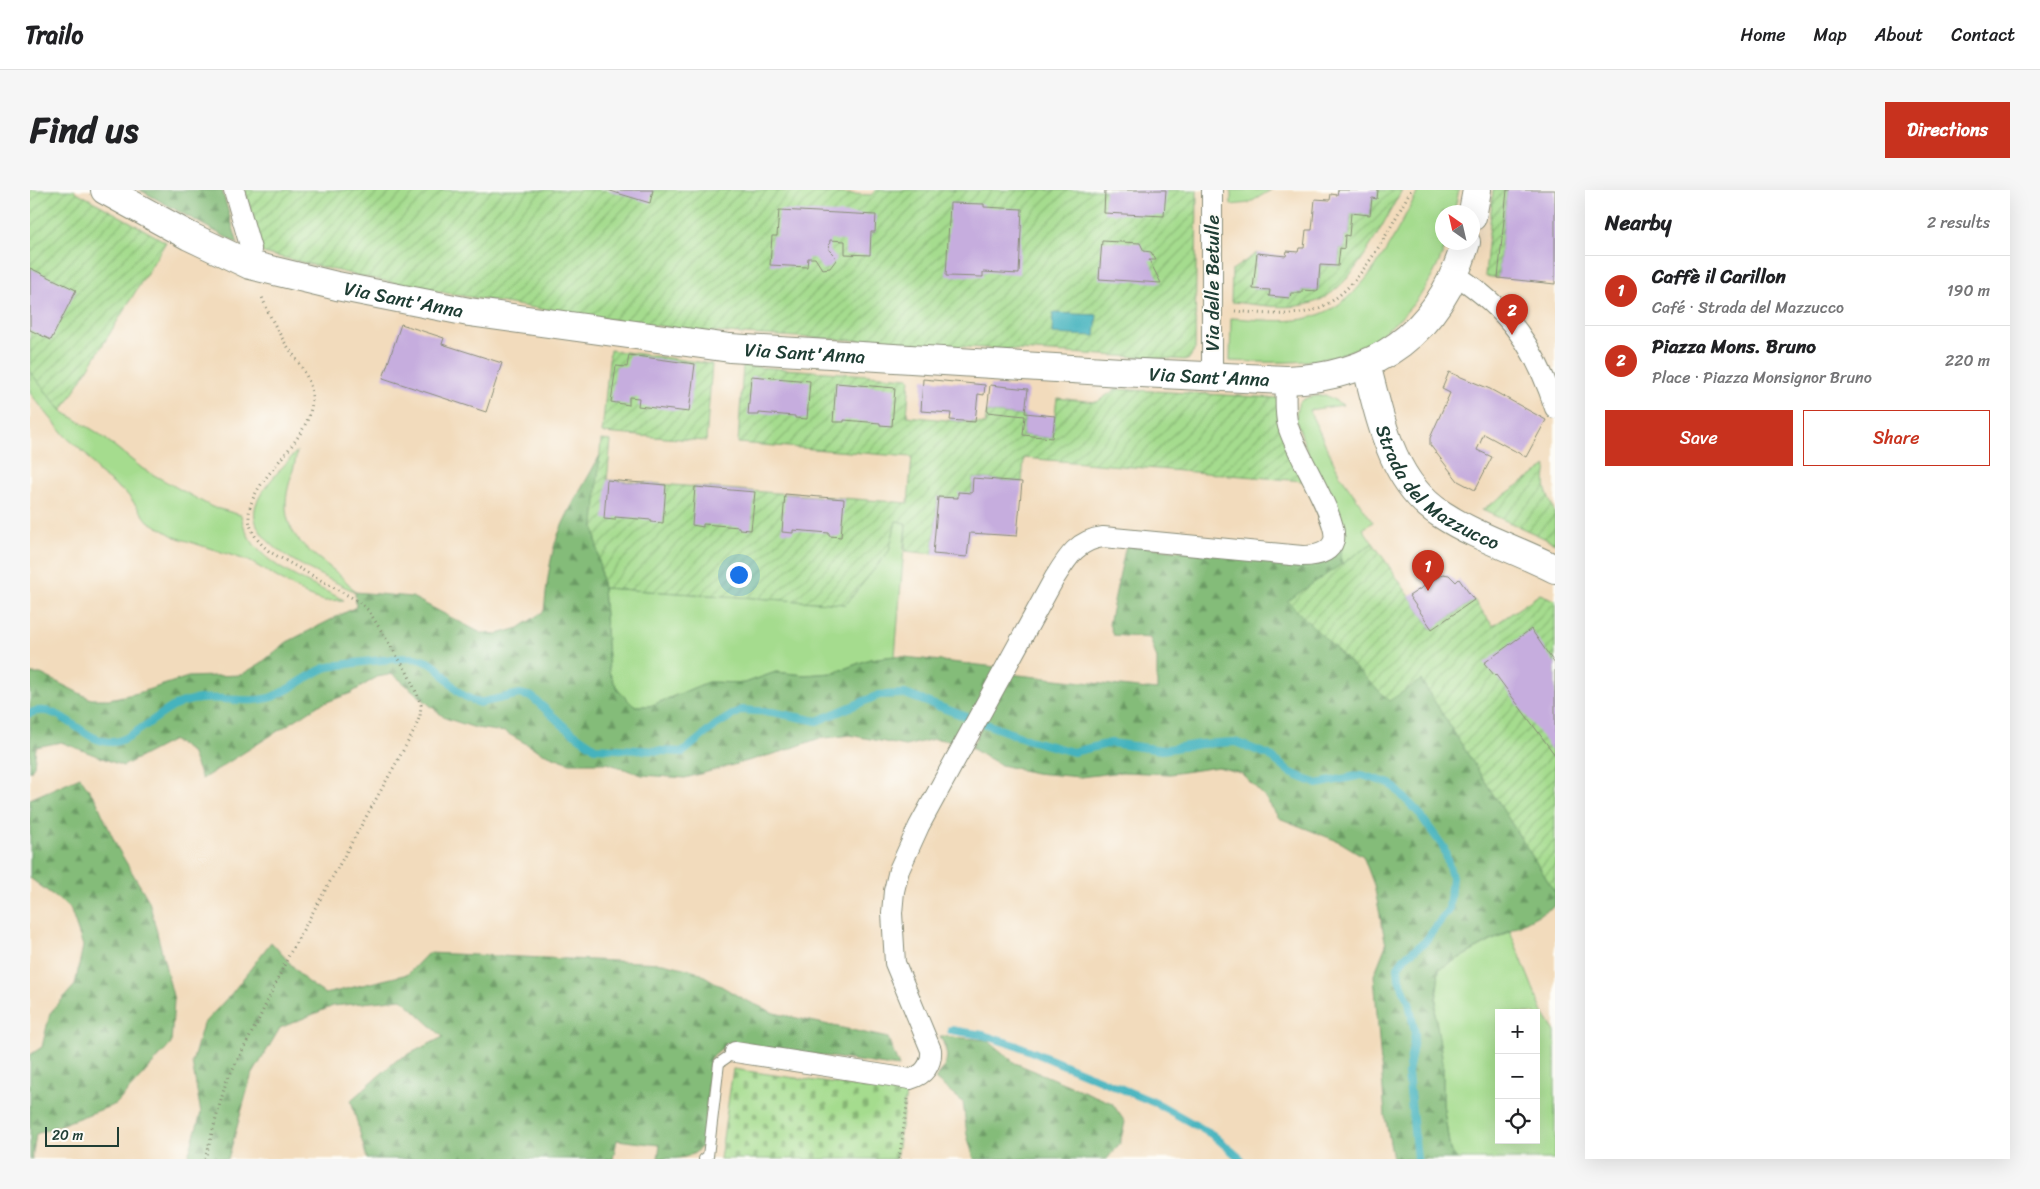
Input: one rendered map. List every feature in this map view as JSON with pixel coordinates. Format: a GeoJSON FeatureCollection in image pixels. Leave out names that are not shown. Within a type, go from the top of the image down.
{"type":"FeatureCollection","features":[{"type":"Feature","properties":{"kind":"street","name":"Via Sant'Anna"},"geometry":{"type":"LineString","coordinates":[[105,190],[189,236],[250,265],[337,286],[468,312],[707,346],[1212,377],[1286,380],[1329,376],[1366,364],[1384,355],[1417,330],[1432,314],[1456,275],[1464,250]]}},
{"type":"Feature","properties":{"kind":"street"},"geometry":{"type":"LineString","coordinates":[[234,190],[251,249],[250,265]]}},
{"type":"Feature","properties":{"kind":"street","name":"Via delle Betulle"},"geometry":{"type":"LineString","coordinates":[[1212,190],[1212,377]]}},
{"type":"Feature","properties":{"kind":"street"},"geometry":{"type":"LineString","coordinates":[[1474,205],[1477,190]]}},
{"type":"Feature","properties":{"kind":"street"},"geometry":{"type":"LineString","coordinates":[[1456,275],[1488,298],[1516,326],[1543,372],[1555,408]]}},
{"type":"Feature","properties":{"kind":"street","name":"Strada del Mazzucco"},"geometry":{"type":"LineString","coordinates":[[1366,364],[1385,435],[1408,480],[1424,501],[1453,521],[1555,569]]}},
{"type":"Feature","properties":{"kind":"street"},"geometry":{"type":"LineString","coordinates":[[735,1052],[910,1079],[916,1078],[928,1067],[932,1058],[931,1050],[895,963],[892,931],[894,891],[899,870],[907,851],[962,747],[1068,556],[1086,542],[1103,537],[1302,556],[1316,556],[1329,548],[1334,539],[1333,523],[1299,454],[1288,425],[1286,380]]}},
{"type":"Feature","properties":{"kind":"lane"},"geometry":{"type":"LineString","coordinates":[[704,1159],[708,1156],[719,1064],[735,1052]]}},
{"type":"Feature","properties":{"kind":"path"},"geometry":{"type":"LineString","coordinates":[[1212,310],[1278,314],[1311,311],[1323,306],[1337,297],[1358,276],[1411,190]]}},
{"type":"Feature","properties":{"kind":"path"},"geometry":{"type":"LineString","coordinates":[[205,1159],[226,1082],[259,1019],[289,955],[414,731],[420,716],[421,705],[407,672],[364,606],[270,552],[259,543],[248,523],[248,509],[251,500],[298,437],[307,418],[312,396],[306,376],[282,338],[263,300],[250,265]]}},
{"type":"Feature","properties":{"kind":"path"},"geometry":{"type":"LineString","coordinates":[[899,1159],[910,1079]]}},
{"type":"Feature","properties":{"kind":"green space"},"geometry":{"type":"Polygon","coordinates":[[[30,190],[73,190],[166,242],[62,411],[30,372],[30,190]]]}},
{"type":"Feature","properties":{"kind":"green space"},"geometry":{"type":"Polygon","coordinates":[[[140,190],[222,190],[238,244],[140,190]]]}},
{"type":"Feature","properties":{"kind":"green space"},"geometry":{"type":"Polygon","coordinates":[[[245,190],[763,190],[871,195],[876,190],[1197,190],[1195,350],[1188,360],[695,331],[558,312],[451,294],[359,276],[263,253],[245,190]]]}},
{"type":"Feature","properties":{"kind":"green space"},"geometry":{"type":"Polygon","coordinates":[[[1231,190],[1271,190],[1249,203],[1231,205],[1231,190]]]}},
{"type":"Feature","properties":{"kind":"green space"},"geometry":{"type":"Polygon","coordinates":[[[1378,190],[1402,190],[1375,238],[1353,271],[1327,296],[1312,303],[1292,306],[1231,302],[1232,270],[1257,253],[1254,289],[1270,290],[1269,295],[1290,298],[1291,293],[1302,293],[1302,290],[1318,291],[1320,265],[1338,266],[1340,248],[1344,249],[1345,235],[1349,236],[1351,213],[1370,215],[1372,198],[1377,198],[1378,190]]]}},
{"type":"Feature","properties":{"kind":"green space"},"geometry":{"type":"Polygon","coordinates":[[[1419,190],[1459,190],[1456,205],[1435,205],[1435,250],[1443,250],[1428,284],[1400,318],[1383,332],[1364,344],[1344,353],[1322,359],[1288,362],[1230,361],[1231,318],[1271,321],[1296,320],[1319,315],[1339,304],[1357,289],[1372,272],[1419,190]]]}},
{"type":"Feature","properties":{"kind":"green space"},"geometry":{"type":"Polygon","coordinates":[[[1493,190],[1507,190],[1498,278],[1485,276],[1493,190]]]}},
{"type":"Feature","properties":{"kind":"green space"},"geometry":{"type":"Polygon","coordinates":[[[610,350],[712,364],[706,441],[602,433],[610,350]]]}},
{"type":"Feature","properties":{"kind":"green space"},"geometry":{"type":"Polygon","coordinates":[[[743,366],[910,378],[907,416],[985,424],[987,412],[1025,416],[1023,435],[1052,438],[1057,398],[1097,402],[1116,389],[1277,398],[1303,481],[1024,458],[1022,482],[973,478],[972,493],[958,498],[938,497],[933,554],[905,551],[906,523],[896,521],[889,551],[846,604],[603,588],[594,526],[601,440],[611,441],[607,480],[908,503],[912,457],[738,443],[743,366]]]}},
{"type":"Feature","properties":{"kind":"green space"},"geometry":{"type":"Polygon","coordinates":[[[30,372],[62,411],[98,433],[143,469],[212,507],[241,515],[246,532],[255,546],[267,558],[296,577],[344,600],[324,601],[307,595],[249,561],[175,537],[148,521],[128,495],[99,473],[86,454],[66,437],[30,393],[30,372]]]}},
{"type":"Feature","properties":{"kind":"green space"},"geometry":{"type":"Polygon","coordinates":[[[1325,395],[1343,405],[1309,410],[1340,475],[1373,522],[1363,529],[1373,543],[1341,565],[1341,545],[1296,420],[1296,412],[1300,402],[1307,398],[1325,395]]]}},
{"type":"Feature","properties":{"kind":"green space"},"geometry":{"type":"Polygon","coordinates":[[[297,451],[286,501],[289,522],[295,535],[303,545],[336,572],[355,592],[288,557],[272,545],[261,532],[255,518],[260,495],[297,451]]]}},
{"type":"Feature","properties":{"kind":"green space"},"geometry":{"type":"Polygon","coordinates":[[[600,455],[594,526],[603,588],[609,672],[618,690],[634,706],[650,706],[708,682],[745,683],[776,672],[805,675],[833,673],[870,659],[895,656],[997,667],[957,741],[934,739],[905,746],[850,735],[817,739],[781,752],[685,778],[642,775],[607,763],[570,763],[543,753],[505,732],[476,728],[445,718],[393,674],[377,677],[351,693],[319,705],[202,779],[191,752],[173,740],[123,766],[61,742],[36,747],[34,766],[30,772],[30,674],[41,674],[91,699],[109,699],[138,693],[188,677],[241,675],[261,663],[287,642],[356,607],[355,592],[412,597],[481,633],[498,634],[519,628],[544,611],[550,563],[558,535],[572,505],[600,455]]]}},
{"type":"Feature","properties":{"kind":"green space"},"geometry":{"type":"Polygon","coordinates":[[[1547,466],[1545,485],[1554,511],[1555,543],[1482,510],[1547,466]]]}},
{"type":"Feature","properties":{"kind":"green space"},"geometry":{"type":"Polygon","coordinates":[[[896,521],[906,523],[895,656],[870,659],[833,673],[805,675],[776,672],[745,683],[708,682],[650,706],[634,706],[618,690],[609,672],[603,588],[846,604],[889,551],[896,521]]]}},
{"type":"Feature","properties":{"kind":"green space"},"geometry":{"type":"Polygon","coordinates":[[[1373,543],[1432,629],[1474,600],[1493,626],[1540,594],[1555,600],[1555,892],[1421,680],[1389,701],[1287,601],[1373,543]]]}},
{"type":"Feature","properties":{"kind":"green space"},"geometry":{"type":"Polygon","coordinates":[[[1126,545],[1309,564],[1341,545],[1341,565],[1288,601],[1421,680],[1555,892],[1555,906],[1439,969],[1435,1014],[1443,1062],[1443,1104],[1450,1150],[1457,1159],[1393,1159],[1385,1116],[1374,975],[1386,945],[1374,885],[1363,856],[1340,842],[1279,818],[1264,796],[1241,773],[1218,767],[1170,774],[1122,772],[1080,777],[1035,773],[1001,765],[971,748],[1010,674],[1157,690],[1157,659],[1150,638],[1113,635],[1109,624],[1126,545]]]}},
{"type":"Feature","properties":{"kind":"green space"},"geometry":{"type":"Polygon","coordinates":[[[80,777],[96,800],[117,847],[149,901],[174,1000],[171,1044],[116,1104],[36,1134],[32,1159],[30,1159],[30,1055],[42,1047],[50,1013],[75,985],[83,946],[70,908],[30,878],[30,799],[80,777]]]}},
{"type":"Feature","properties":{"kind":"green space"},"geometry":{"type":"Polygon","coordinates":[[[1510,931],[1543,1013],[1555,1032],[1555,1159],[1457,1159],[1450,1150],[1443,1104],[1443,1062],[1435,1014],[1439,969],[1510,931]]]}},
{"type":"Feature","properties":{"kind":"green space"},"geometry":{"type":"Polygon","coordinates":[[[271,942],[306,981],[325,994],[408,974],[428,953],[663,963],[696,971],[743,999],[774,1013],[888,1038],[899,1067],[730,1042],[710,1058],[704,1143],[696,1152],[685,1157],[658,1158],[660,1145],[617,1140],[613,1159],[367,1159],[351,1100],[397,1060],[443,1037],[402,999],[333,1006],[280,1028],[251,1077],[228,1159],[187,1159],[201,1113],[192,1063],[203,1024],[232,993],[271,942]]]}},
{"type":"Feature","properties":{"kind":"green space"},"geometry":{"type":"Polygon","coordinates":[[[940,1036],[987,1040],[1015,1063],[1112,1103],[1125,1122],[1120,1143],[1107,1159],[974,1159],[967,1135],[963,1102],[935,1079],[945,1064],[947,1054],[940,1036]]]}},
{"type":"Feature","properties":{"kind":"green space"},"geometry":{"type":"Polygon","coordinates":[[[733,1069],[906,1094],[896,1159],[720,1159],[733,1069]]]}},
{"type":"Feature","properties":{"kind":"water"},"geometry":{"type":"Polygon","coordinates":[[[1053,313],[1097,315],[1095,336],[1052,334],[1053,313]]]}},
{"type":"Feature","properties":{"kind":"building"},"geometry":{"type":"Polygon","coordinates":[[[607,190],[653,190],[650,203],[607,190]]]}},
{"type":"Feature","properties":{"kind":"building"},"geometry":{"type":"Polygon","coordinates":[[[1105,190],[1166,190],[1164,216],[1104,213],[1105,190]]]}},
{"type":"Feature","properties":{"kind":"building"},"geometry":{"type":"Polygon","coordinates":[[[1338,190],[1378,190],[1377,199],[1372,198],[1370,215],[1351,213],[1349,236],[1345,235],[1344,249],[1340,248],[1338,266],[1320,265],[1318,291],[1302,290],[1302,293],[1291,293],[1290,298],[1269,296],[1270,290],[1253,289],[1257,253],[1286,256],[1287,251],[1298,252],[1299,248],[1304,248],[1306,230],[1312,230],[1315,199],[1330,200],[1331,194],[1337,195],[1338,190]]]}},
{"type":"Feature","properties":{"kind":"building"},"geometry":{"type":"Polygon","coordinates":[[[1507,190],[1555,190],[1555,284],[1498,278],[1507,190]]]}},
{"type":"Feature","properties":{"kind":"building"},"geometry":{"type":"Polygon","coordinates":[[[950,203],[984,204],[984,207],[1022,209],[1019,274],[983,272],[983,277],[946,276],[950,203]]]}},
{"type":"Feature","properties":{"kind":"building"},"geometry":{"type":"Polygon","coordinates":[[[779,210],[876,215],[875,232],[871,232],[870,255],[845,254],[845,241],[830,240],[829,250],[836,260],[830,268],[822,269],[815,258],[808,258],[807,267],[770,265],[772,236],[777,236],[779,210]]]}},
{"type":"Feature","properties":{"kind":"building"},"geometry":{"type":"Polygon","coordinates":[[[1102,241],[1140,243],[1144,251],[1151,252],[1156,260],[1149,260],[1161,283],[1099,279],[1102,241]]]}},
{"type":"Feature","properties":{"kind":"building"},"geometry":{"type":"Polygon","coordinates":[[[30,268],[76,290],[51,340],[30,330],[30,268]]]}},
{"type":"Feature","properties":{"kind":"building"},"geometry":{"type":"Polygon","coordinates":[[[401,324],[444,338],[442,344],[502,363],[486,412],[383,378],[401,324]]]}},
{"type":"Feature","properties":{"kind":"building"},"geometry":{"type":"Polygon","coordinates":[[[629,355],[695,364],[689,412],[638,406],[639,398],[629,397],[629,405],[611,402],[616,366],[627,367],[629,355]]]}},
{"type":"Feature","properties":{"kind":"building"},"geometry":{"type":"Polygon","coordinates":[[[1449,372],[1490,389],[1546,420],[1526,457],[1484,434],[1477,450],[1492,457],[1475,490],[1458,481],[1430,445],[1430,438],[1450,393],[1442,389],[1449,372]]]}},
{"type":"Feature","properties":{"kind":"building"},"geometry":{"type":"Polygon","coordinates":[[[751,376],[810,381],[807,419],[759,413],[759,415],[748,415],[751,376]]]}},
{"type":"Feature","properties":{"kind":"building"},"geometry":{"type":"Polygon","coordinates":[[[923,379],[985,385],[984,395],[978,394],[975,422],[950,420],[951,413],[921,411],[923,379]]]}},
{"type":"Feature","properties":{"kind":"building"},"geometry":{"type":"Polygon","coordinates":[[[836,383],[895,388],[892,426],[844,420],[844,422],[833,422],[836,383]]]}},
{"type":"Feature","properties":{"kind":"building"},"geometry":{"type":"Polygon","coordinates":[[[990,385],[1028,389],[1025,413],[1055,416],[1052,438],[1023,435],[1025,416],[987,412],[990,385]]]}},
{"type":"Feature","properties":{"kind":"building"},"geometry":{"type":"Polygon","coordinates":[[[973,478],[1022,482],[1017,536],[970,533],[967,557],[933,554],[938,497],[958,498],[958,492],[972,493],[973,478]]]}},
{"type":"Feature","properties":{"kind":"building"},"geometry":{"type":"Polygon","coordinates":[[[607,480],[666,485],[663,523],[615,517],[615,520],[604,519],[607,480]]]}},
{"type":"Feature","properties":{"kind":"building"},"geometry":{"type":"Polygon","coordinates":[[[695,487],[755,492],[751,530],[739,529],[739,527],[703,524],[703,527],[692,525],[695,487]]]}},
{"type":"Feature","properties":{"kind":"building"},"geometry":{"type":"Polygon","coordinates":[[[785,494],[844,499],[841,537],[829,536],[829,533],[793,530],[793,533],[782,532],[785,494]]]}},
{"type":"Feature","properties":{"kind":"building"},"geometry":{"type":"Polygon","coordinates":[[[1443,574],[1449,575],[1456,582],[1459,579],[1474,600],[1432,629],[1409,596],[1443,574]]]}},
{"type":"Feature","properties":{"kind":"building"},"geometry":{"type":"Polygon","coordinates":[[[1531,629],[1555,664],[1555,755],[1496,675],[1484,663],[1531,629]]]}},
{"type":"Feature","properties":{"kind":"waterway"},"geometry":{"type":"LineString","coordinates":[[30,713],[52,712],[90,736],[112,742],[120,741],[181,703],[204,699],[262,699],[279,694],[325,668],[412,658],[426,661],[435,666],[461,694],[479,703],[520,694],[532,697],[566,728],[595,748],[683,752],[716,725],[741,710],[772,712],[817,721],[879,695],[905,694],[1029,740],[1073,752],[1111,743],[1162,750],[1200,744],[1235,742],[1269,755],[1291,773],[1317,784],[1362,775],[1391,784],[1418,812],[1444,848],[1452,877],[1449,909],[1424,943],[1405,957],[1398,967],[1399,979],[1409,1002],[1415,1034],[1408,1073],[1417,1159]]}},
{"type":"Feature","properties":{"kind":"waterway"},"geometry":{"type":"LineString","coordinates":[[951,1030],[983,1035],[1021,1047],[1158,1104],[1213,1135],[1241,1159]]}},
{"type":"Feature","properties":{"kind":"place","name":"Piazza Mons. Bruno"},"geometry":{"type":"Point","coordinates":[1512,335]}},
{"type":"Feature","properties":{"kind":"place","name":"Caffè il Carillon"},"geometry":{"type":"Point","coordinates":[1428,591]}}]}
